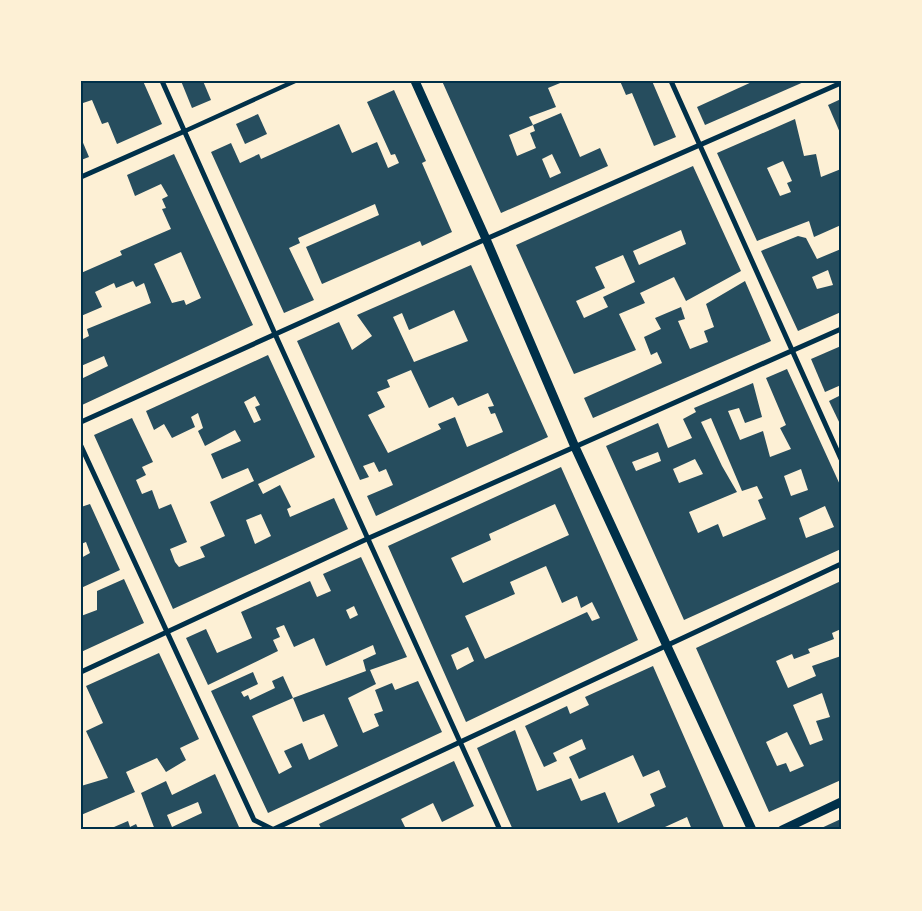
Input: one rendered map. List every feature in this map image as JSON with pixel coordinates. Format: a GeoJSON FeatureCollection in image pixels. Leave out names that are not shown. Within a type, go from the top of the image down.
{"type":"FeatureCollection","features":[{"type":"Feature","properties":{"kind":"street"},"geometry":{"type":"LineString","coordinates":[[162,81],[500,830]]}},
{"type":"Feature","properties":{"kind":"street"},"geometry":{"type":"LineString","coordinates":[[81,177],[295,81]]}},
{"type":"Feature","properties":{"kind":"street"},"geometry":{"type":"LineString","coordinates":[[415,81],[486,239],[575,447],[752,830]]}},
{"type":"Feature","properties":{"kind":"street"},"geometry":{"type":"LineString","coordinates":[[671,81],[841,459]]}},
{"type":"Feature","properties":{"kind":"street"},"geometry":{"type":"LineString","coordinates":[[81,422],[486,239],[841,83]]}},
{"type":"Feature","properties":{"kind":"street"},"geometry":{"type":"LineString","coordinates":[[81,672],[369,538],[841,329]]}},
{"type":"Feature","properties":{"kind":"street"},"geometry":{"type":"LineString","coordinates":[[81,446],[254,820],[273,830],[841,564]]}},
{"type":"Feature","properties":{"kind":"street"},"geometry":{"type":"LineString","coordinates":[[782,830],[841,802]]}},
{"type":"Feature","properties":{"kind":"building"},"geometry":{"type":"Polygon","coordinates":[[[81,81],[143,81],[162,124],[117,144],[108,122],[102,124],[92,100],[83,103],[81,99],[81,81]]]}},
{"type":"Feature","properties":{"kind":"building"},"geometry":{"type":"Polygon","coordinates":[[[181,81],[203,81],[211,100],[192,108],[181,81]]]}},
{"type":"Feature","properties":{"kind":"building"},"geometry":{"type":"Polygon","coordinates":[[[442,81],[565,81],[548,88],[556,107],[529,117],[533,125],[561,113],[580,157],[600,148],[608,166],[501,213],[442,81]],[[533,125],[509,135],[517,156],[536,148],[530,133],[535,131],[533,125]],[[552,154],[542,159],[550,178],[561,173],[552,154]]]}},
{"type":"Feature","properties":{"kind":"building"},"geometry":{"type":"Polygon","coordinates":[[[620,81],[652,81],[676,137],[654,146],[632,93],[626,95],[620,81]]]}},
{"type":"Feature","properties":{"kind":"building"},"geometry":{"type":"Polygon","coordinates":[[[754,81],[806,81],[705,125],[697,107],[754,81]]]}},
{"type":"Feature","properties":{"kind":"building"},"geometry":{"type":"Polygon","coordinates":[[[394,90],[426,161],[422,163],[452,232],[422,246],[420,241],[322,284],[306,247],[379,215],[375,204],[298,238],[300,243],[289,248],[314,300],[284,313],[211,152],[231,143],[240,163],[259,154],[261,159],[339,124],[352,153],[377,142],[388,168],[399,163],[395,154],[391,155],[367,102],[394,90]]]}},
{"type":"Feature","properties":{"kind":"building"},"geometry":{"type":"Polygon","coordinates":[[[841,99],[841,135],[828,105],[841,99]]]}},
{"type":"Feature","properties":{"kind":"building"},"geometry":{"type":"Polygon","coordinates":[[[258,114],[267,134],[245,144],[236,124],[258,114]]]}},
{"type":"Feature","properties":{"kind":"building"},"geometry":{"type":"Polygon","coordinates":[[[795,119],[804,156],[816,154],[821,177],[841,169],[841,225],[814,237],[809,221],[757,241],[717,153],[795,119]],[[783,161],[767,168],[780,196],[791,192],[787,183],[792,181],[783,161]]]}},
{"type":"Feature","properties":{"kind":"building"},"geometry":{"type":"Polygon","coordinates":[[[81,138],[89,157],[81,160],[81,138]]]}},
{"type":"Feature","properties":{"kind":"building"},"geometry":{"type":"Polygon","coordinates":[[[174,154],[253,325],[82,405],[81,379],[108,366],[104,356],[81,366],[81,340],[89,336],[87,329],[151,303],[144,283],[136,287],[133,281],[116,288],[114,283],[95,292],[102,307],[81,316],[81,273],[122,255],[120,251],[171,229],[162,209],[166,208],[162,199],[168,196],[161,184],[135,196],[127,175],[174,154]],[[181,252],[154,264],[172,303],[184,300],[186,305],[201,298],[181,252]]]}},
{"type":"Feature","properties":{"kind":"building"},"geometry":{"type":"Polygon","coordinates":[[[693,166],[741,271],[686,301],[674,277],[640,293],[645,303],[619,314],[636,350],[574,374],[516,245],[693,166]],[[681,230],[633,251],[639,265],[686,244],[681,230]],[[623,255],[595,267],[605,288],[576,301],[584,318],[608,307],[603,297],[635,282],[623,255]]]}},
{"type":"Feature","properties":{"kind":"building"},"geometry":{"type":"Polygon","coordinates":[[[798,236],[806,238],[817,259],[841,249],[841,312],[798,331],[761,251],[798,236]],[[828,270],[812,277],[817,289],[833,285],[828,270]]]}},
{"type":"Feature","properties":{"kind":"building"},"geometry":{"type":"Polygon","coordinates":[[[471,265],[548,437],[376,516],[367,496],[393,485],[386,469],[379,472],[374,462],[363,466],[369,477],[360,480],[297,341],[339,322],[352,350],[372,336],[357,315],[471,265]],[[454,310],[409,330],[402,313],[393,317],[414,362],[468,341],[454,310]],[[411,370],[387,380],[390,387],[377,392],[385,407],[368,415],[388,453],[441,429],[438,424],[455,417],[467,447],[503,432],[495,413],[491,414],[488,407],[494,406],[488,393],[458,406],[453,397],[429,408],[411,370]]]}},
{"type":"Feature","properties":{"kind":"building"},"geometry":{"type":"Polygon","coordinates":[[[745,281],[771,341],[593,418],[584,398],[662,363],[657,352],[651,355],[644,337],[661,329],[655,318],[681,307],[685,319],[678,321],[690,349],[708,342],[704,331],[714,327],[706,304],[745,281]]]}},
{"type":"Feature","properties":{"kind":"building"},"geometry":{"type":"Polygon","coordinates":[[[841,346],[841,385],[825,392],[811,359],[841,346]]]}},
{"type":"Feature","properties":{"kind":"building"},"geometry":{"type":"Polygon","coordinates":[[[268,355],[315,457],[258,484],[263,494],[280,485],[291,507],[287,509],[290,517],[334,498],[348,529],[173,609],[94,435],[132,418],[153,462],[142,467],[146,475],[136,480],[142,494],[152,490],[159,509],[171,504],[187,542],[170,549],[179,567],[205,557],[200,547],[225,536],[210,502],[254,481],[248,468],[222,479],[211,454],[241,441],[235,430],[205,446],[198,431],[203,428],[198,413],[191,417],[195,427],[172,438],[164,424],[154,430],[146,411],[268,355]],[[255,396],[244,402],[254,423],[261,420],[255,407],[260,405],[255,396]],[[261,514],[246,520],[255,544],[271,536],[261,514]]]}},
{"type":"Feature","properties":{"kind":"building"},"geometry":{"type":"Polygon","coordinates":[[[787,369],[841,487],[841,549],[684,620],[606,446],[658,423],[668,448],[692,438],[683,419],[696,412],[694,408],[753,383],[762,417],[745,423],[739,408],[728,411],[740,440],[763,431],[770,457],[791,449],[780,428],[786,425],[766,378],[787,369]],[[711,418],[701,422],[737,492],[689,512],[698,533],[718,524],[723,537],[766,519],[758,500],[763,498],[757,486],[742,491],[711,418]],[[658,452],[632,462],[636,471],[661,461],[658,452]],[[695,459],[673,469],[679,483],[703,474],[695,459]],[[801,469],[784,476],[791,496],[808,490],[801,469]],[[825,506],[799,518],[806,538],[834,527],[825,506]]]}},
{"type":"Feature","properties":{"kind":"building"},"geometry":{"type":"Polygon","coordinates":[[[841,395],[841,426],[829,401],[841,395]]]}},
{"type":"Feature","properties":{"kind":"building"},"geometry":{"type":"Polygon","coordinates":[[[561,467],[638,640],[466,722],[388,546],[561,467]],[[555,504],[489,534],[491,540],[451,558],[463,583],[569,535],[555,504]],[[546,566],[510,582],[515,594],[465,616],[485,659],[587,612],[592,621],[600,618],[592,602],[581,608],[577,596],[562,603],[546,566]],[[468,647],[451,655],[457,670],[474,661],[468,647]]]}},
{"type":"Feature","properties":{"kind":"building"},"geometry":{"type":"Polygon","coordinates":[[[90,504],[120,570],[81,588],[81,558],[90,553],[86,542],[81,544],[81,507],[90,504]]]}},
{"type":"Feature","properties":{"kind":"building"},"geometry":{"type":"Polygon","coordinates":[[[361,557],[407,657],[370,670],[376,684],[348,698],[363,733],[379,726],[374,714],[383,711],[375,690],[392,683],[395,690],[418,681],[442,732],[268,813],[211,691],[253,672],[258,684],[241,692],[244,697],[248,695],[250,700],[275,688],[272,681],[283,676],[293,698],[366,671],[363,660],[376,654],[373,645],[326,666],[314,638],[294,647],[284,625],[276,628],[280,637],[273,640],[278,651],[208,685],[186,638],[206,629],[217,653],[252,638],[241,612],[310,581],[317,597],[331,591],[323,574],[361,557]],[[354,606],[346,610],[350,619],[358,615],[354,606]],[[293,698],[252,716],[279,774],[292,767],[284,751],[302,743],[309,760],[338,746],[324,714],[303,722],[293,698]]]}},
{"type":"Feature","properties":{"kind":"building"},"geometry":{"type":"Polygon","coordinates":[[[124,579],[144,623],[81,652],[81,616],[97,610],[97,591],[124,579]]]}},
{"type":"Feature","properties":{"kind":"building"},"geometry":{"type":"Polygon","coordinates":[[[841,581],[841,629],[832,633],[834,639],[808,649],[810,653],[794,659],[792,654],[776,661],[788,688],[816,676],[812,666],[841,656],[841,687],[839,687],[841,692],[841,780],[769,812],[696,648],[841,581]],[[822,693],[793,705],[810,745],[823,740],[816,721],[830,717],[822,693]],[[787,732],[766,742],[777,766],[786,763],[790,772],[804,766],[787,732]]]}},
{"type":"Feature","properties":{"kind":"building"},"geometry":{"type":"Polygon","coordinates":[[[159,653],[199,739],[180,748],[186,760],[166,772],[157,758],[126,772],[135,792],[81,815],[81,786],[108,778],[86,731],[103,723],[86,686],[159,653]]]}},
{"type":"Feature","properties":{"kind":"building"},"geometry":{"type":"Polygon","coordinates":[[[653,666],[725,830],[692,830],[687,817],[665,827],[666,830],[513,830],[477,748],[515,730],[537,791],[571,778],[581,801],[605,792],[618,823],[655,806],[650,794],[666,787],[659,770],[643,777],[633,755],[579,779],[569,757],[586,749],[582,739],[553,753],[557,761],[544,767],[525,726],[567,706],[570,714],[589,705],[585,697],[653,666]]]}},
{"type":"Feature","properties":{"kind":"building"},"geometry":{"type":"Polygon","coordinates":[[[454,761],[474,806],[442,822],[433,803],[401,819],[405,830],[322,830],[319,824],[454,761]]]}},
{"type":"Feature","properties":{"kind":"building"},"geometry":{"type":"Polygon","coordinates":[[[215,774],[239,827],[233,830],[155,830],[141,793],[166,781],[172,795],[215,774]],[[198,802],[167,815],[172,827],[202,813],[198,802]]]}},
{"type":"Feature","properties":{"kind":"building"},"geometry":{"type":"Polygon","coordinates":[[[841,819],[841,830],[817,830],[841,819]]]}},
{"type":"Feature","properties":{"kind":"building"},"geometry":{"type":"Polygon","coordinates":[[[128,821],[130,827],[136,824],[139,830],[116,830],[114,827],[128,821]]]}}]}
